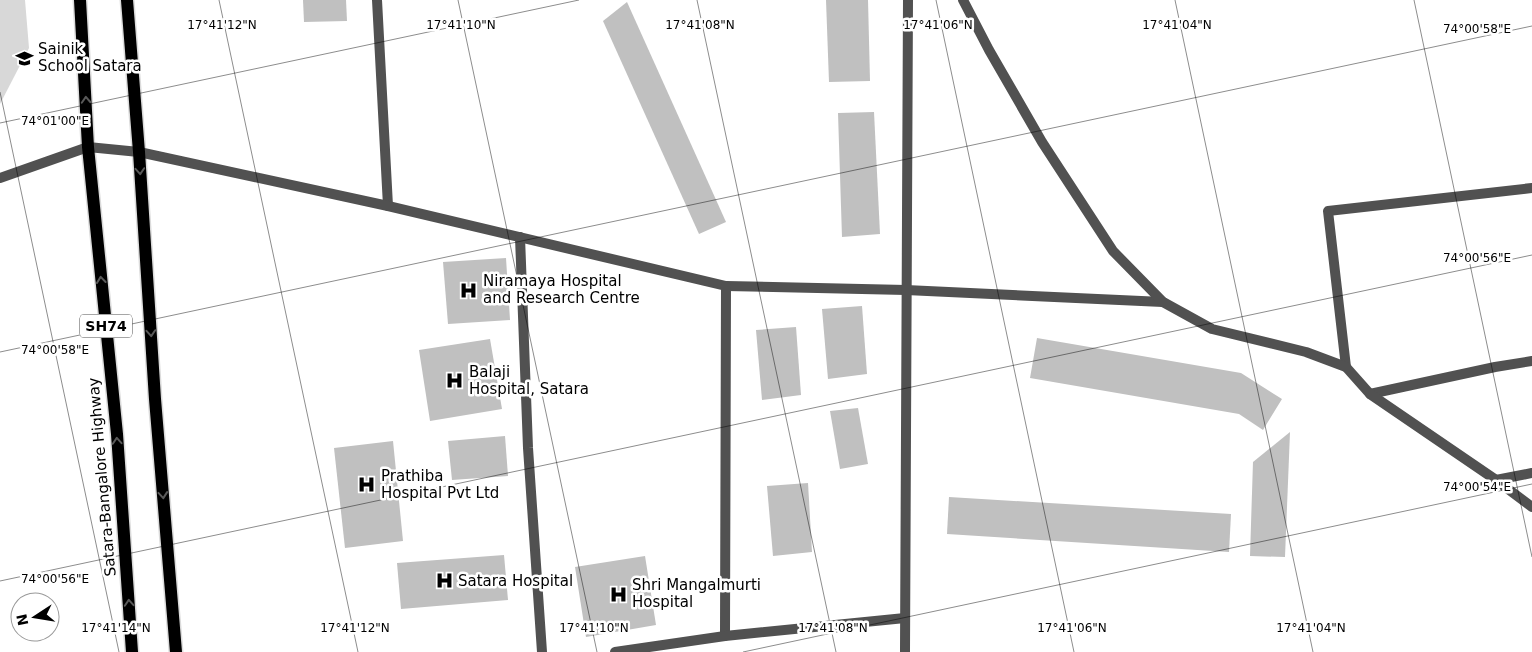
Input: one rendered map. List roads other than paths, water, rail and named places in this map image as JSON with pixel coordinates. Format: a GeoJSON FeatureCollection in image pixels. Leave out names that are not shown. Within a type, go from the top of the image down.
{"type":"FeatureCollection","features":[{"type":"Feature","properties":{"kind":"main road","name":"Satara-Bangalore Highway"},"geometry":{"type":"LineString","coordinates":[[80,0],[88,147],[117,434],[132,652]]}},
{"type":"Feature","properties":{"kind":"main road","name":"SH74"},"geometry":{"type":"LineString","coordinates":[[127,0],[155,399],[176,652]]}},
{"type":"Feature","properties":{"kind":"street"},"geometry":{"type":"LineString","coordinates":[[378,0],[388,206]]}},
{"type":"Feature","properties":{"kind":"street"},"geometry":{"type":"LineString","coordinates":[[905,652],[908,0]]}},
{"type":"Feature","properties":{"kind":"street"},"geometry":{"type":"LineString","coordinates":[[962,0],[1042,142],[1113,251],[1164,302],[1212,329],[1306,352],[1346,367],[1370,394],[1496,480],[1532,507]]}},
{"type":"Feature","properties":{"kind":"street"},"geometry":{"type":"LineString","coordinates":[[0,178],[88,147],[139,152],[388,206],[726,286],[906,290],[1164,302]]}},
{"type":"Feature","properties":{"kind":"street"},"geometry":{"type":"LineString","coordinates":[[1346,367],[1328,211],[1532,188]]}},
{"type":"Feature","properties":{"kind":"street"},"geometry":{"type":"LineString","coordinates":[[520,237],[528,448],[542,652]]}},
{"type":"Feature","properties":{"kind":"street"},"geometry":{"type":"LineString","coordinates":[[725,636],[726,286]]}},
{"type":"Feature","properties":{"kind":"street"},"geometry":{"type":"LineString","coordinates":[[1370,394],[1495,367],[1532,361]]}},
{"type":"Feature","properties":{"kind":"street"},"geometry":{"type":"LineString","coordinates":[[1496,480],[1532,473]]}},
{"type":"Feature","properties":{"kind":"street"},"geometry":{"type":"LineString","coordinates":[[615,652],[725,636],[906,618]]}},
{"type":"Feature","properties":{"kind":"place","name":"Sainik School Satara"},"geometry":{"type":"Point","coordinates":[24,58]}},
{"type":"Feature","properties":{"kind":"place","name":"Niramaya Hospital and Research Centre"},"geometry":{"type":"Point","coordinates":[469,290]}},
{"type":"Feature","properties":{"kind":"place","name":"Balaji Hospital, Satara"},"geometry":{"type":"Point","coordinates":[455,381]}},
{"type":"Feature","properties":{"kind":"place","name":"Prathiba Hospital Pvt Ltd"},"geometry":{"type":"Point","coordinates":[367,485]}},
{"type":"Feature","properties":{"kind":"place","name":"Satara Hospital"},"geometry":{"type":"Point","coordinates":[444,581]}},
{"type":"Feature","properties":{"kind":"place","name":"Shri Mangalmurti Hospital"},"geometry":{"type":"Point","coordinates":[618,594]}}]}
